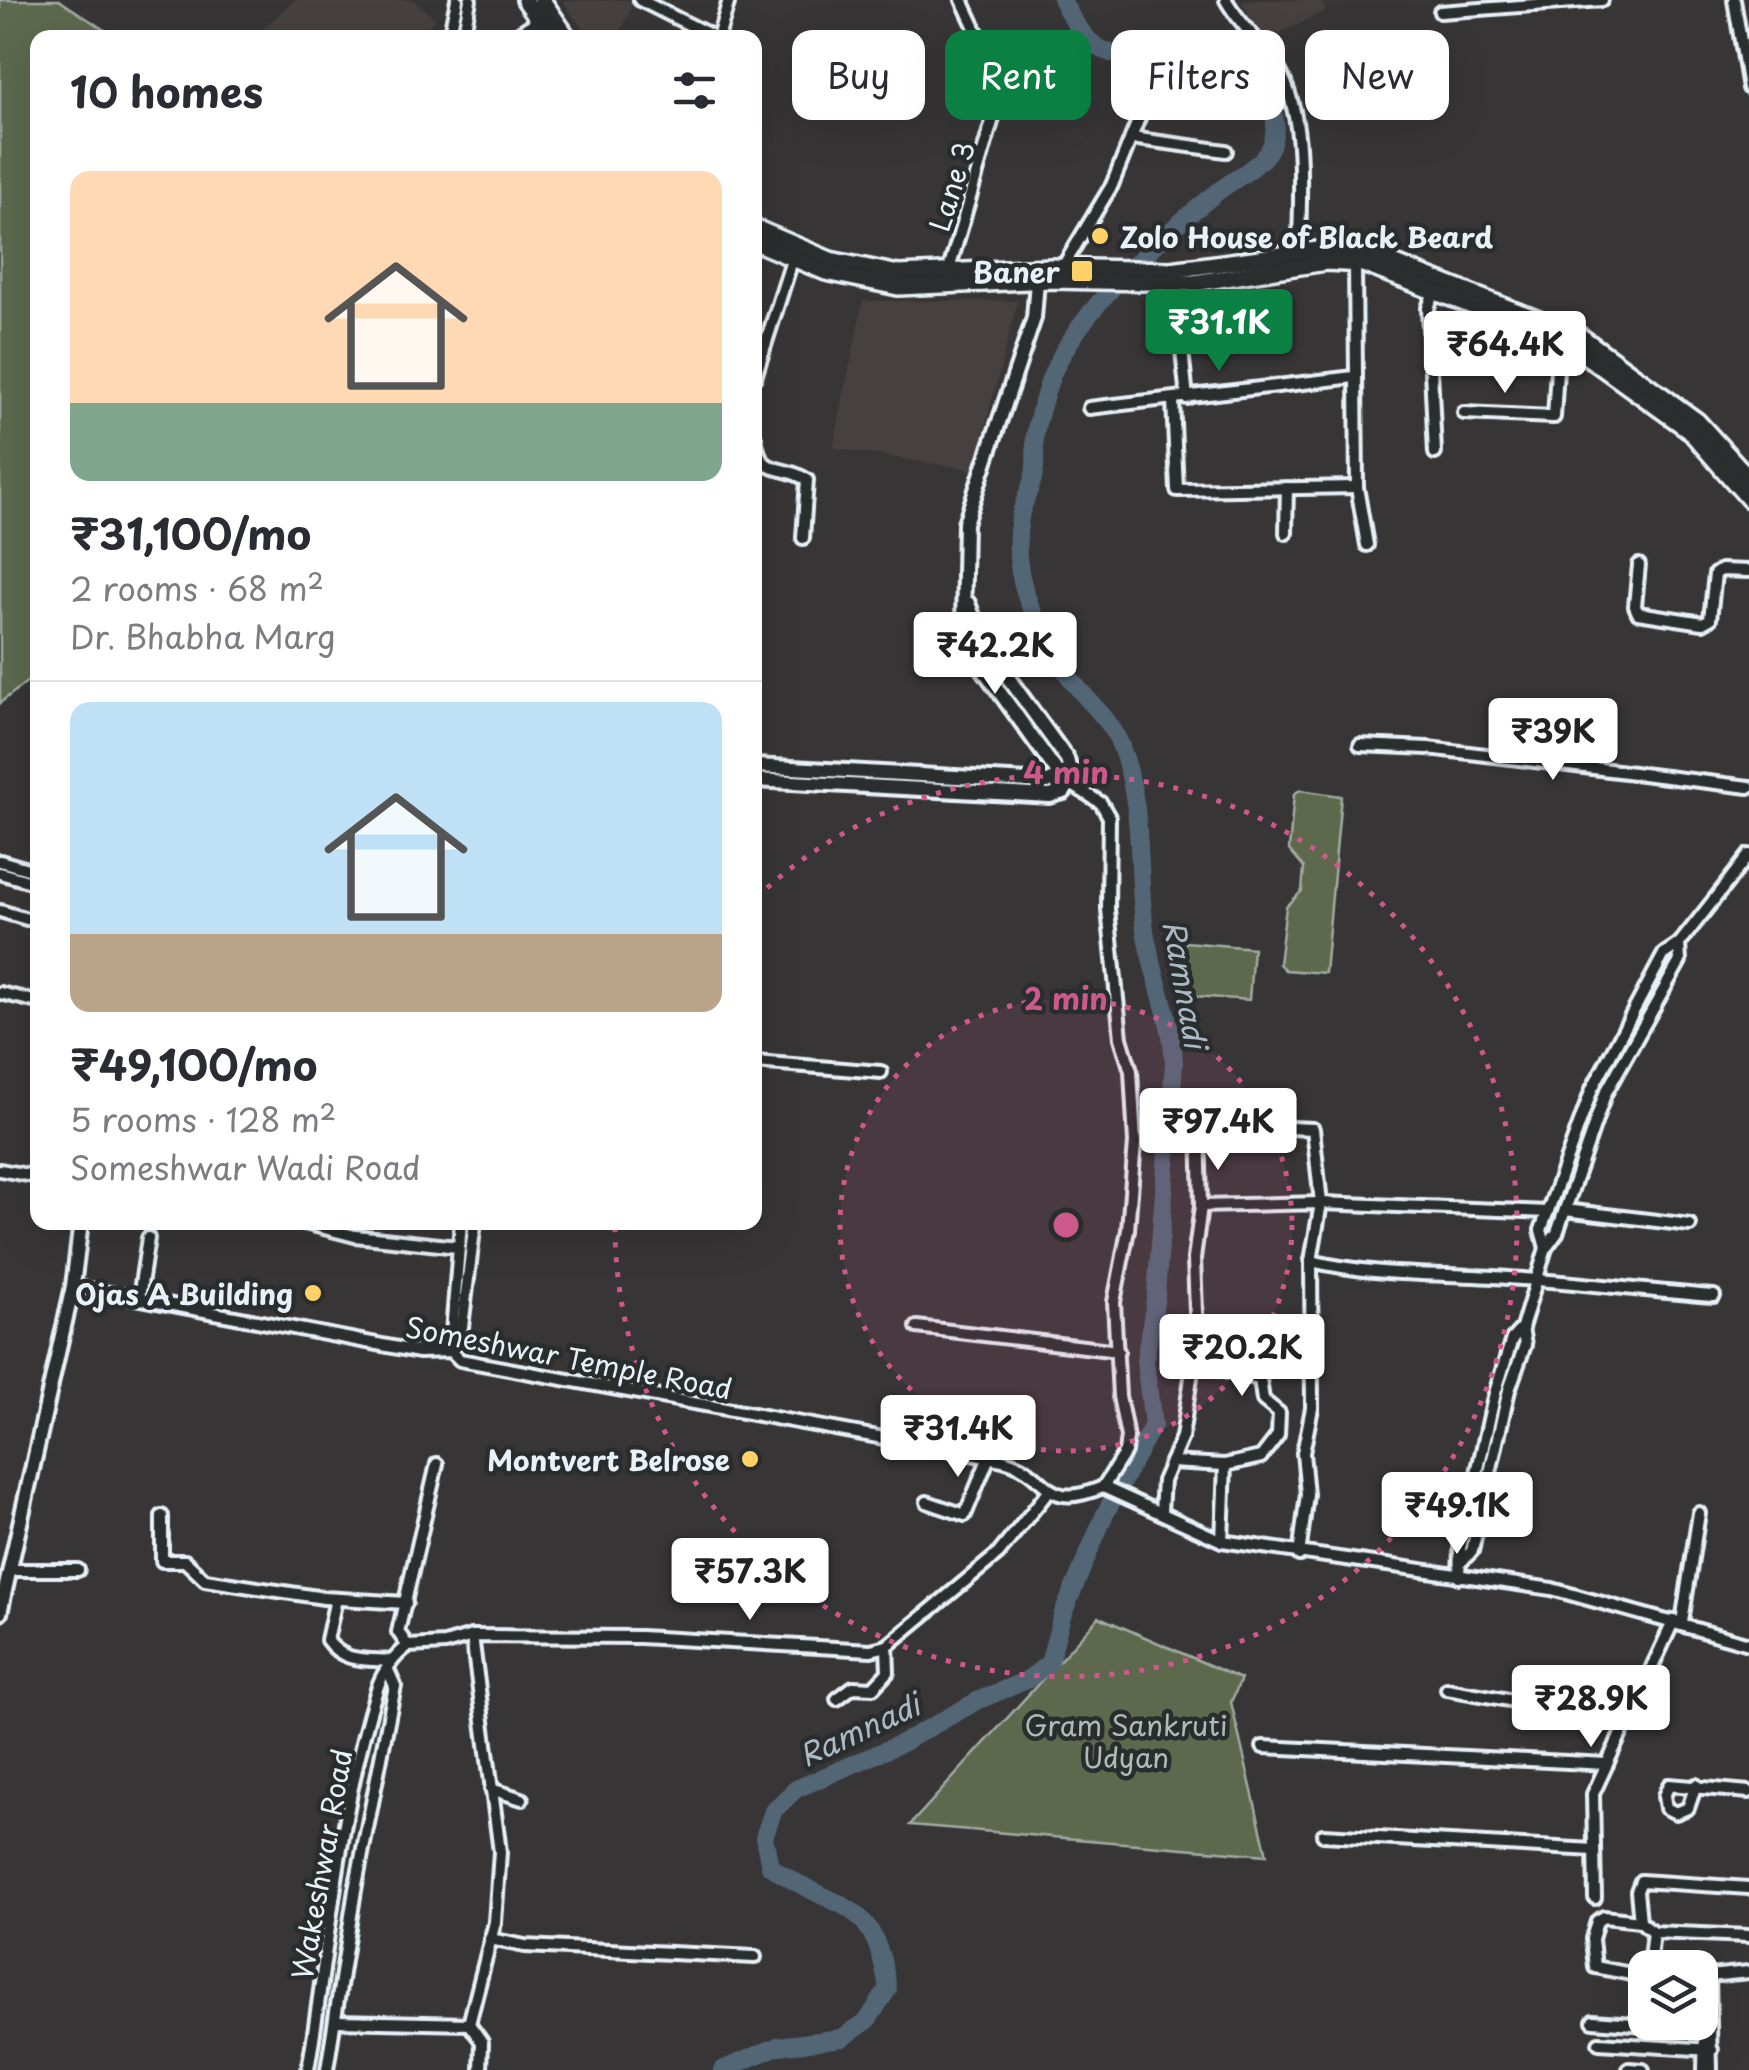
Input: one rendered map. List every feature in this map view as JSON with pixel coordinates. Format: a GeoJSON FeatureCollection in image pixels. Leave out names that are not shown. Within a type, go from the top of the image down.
{"type":"FeatureCollection","features":[{"type":"Feature","properties":{"kind":"main road"},"geometry":{"type":"LineString","coordinates":[[526,0],[543,30]]}},
{"type":"Feature","properties":{"kind":"main road"},"geometry":{"type":"LineString","coordinates":[[542,0],[563,30]]}},
{"type":"Feature","properties":{"kind":"main road"},"geometry":{"type":"LineString","coordinates":[[762,232],[795,253],[852,279],[898,286],[1104,276],[1171,279],[1326,262],[1354,263],[1414,277],[1434,292],[1566,337],[1689,430],[1749,499]]}},
{"type":"Feature","properties":{"kind":"main road"},"geometry":{"type":"LineString","coordinates":[[762,244],[874,271],[948,273],[1062,268],[1104,276]]}},
{"type":"Feature","properties":{"kind":"main road"},"geometry":{"type":"LineString","coordinates":[[1171,279],[1299,253],[1365,252],[1414,277],[1566,337],[1697,421],[1749,478]]}},
{"type":"Feature","properties":{"kind":"street"},"geometry":{"type":"LineString","coordinates":[[451,30],[457,0]]}},
{"type":"Feature","properties":{"kind":"street"},"geometry":{"type":"LineString","coordinates":[[464,30],[470,0]]}},
{"type":"Feature","properties":{"kind":"street"},"geometry":{"type":"LineString","coordinates":[[640,0],[658,4],[703,30]]}},
{"type":"Feature","properties":{"kind":"street"},"geometry":{"type":"LineString","coordinates":[[720,30],[729,0]]}},
{"type":"Feature","properties":{"kind":"street","name":"Lane 3"},"geometry":{"type":"LineString","coordinates":[[948,273],[1000,94],[996,74],[962,0]]}},
{"type":"Feature","properties":{"kind":"street"},"geometry":{"type":"LineString","coordinates":[[1226,0],[1287,86],[1299,156],[1299,253]]}},
{"type":"Feature","properties":{"kind":"street"},"geometry":{"type":"LineString","coordinates":[[1440,12],[1602,0]]}},
{"type":"Feature","properties":{"kind":"street"},"geometry":{"type":"LineString","coordinates":[[1734,0],[1749,88]]}},
{"type":"Feature","properties":{"kind":"street"},"geometry":{"type":"LineString","coordinates":[[1062,268],[1112,185],[1137,120]]}},
{"type":"Feature","properties":{"kind":"street"},"geometry":{"type":"LineString","coordinates":[[1131,138],[1226,151]]}},
{"type":"Feature","properties":{"kind":"street"},"geometry":{"type":"LineString","coordinates":[[762,347],[795,253]]}},
{"type":"Feature","properties":{"kind":"street"},"geometry":{"type":"LineString","coordinates":[[1354,263],[1357,487],[1367,545]]}},
{"type":"Feature","properties":{"kind":"street"},"geometry":{"type":"LineString","coordinates":[[1171,279],[1188,398]]}},
{"type":"Feature","properties":{"kind":"street"},"geometry":{"type":"LineString","coordinates":[[1037,281],[1034,318],[965,523],[967,601],[963,626],[970,649],[1065,780],[1102,803],[1108,817],[1108,908],[1121,1038],[1131,1071],[1135,1143],[1128,1230],[1114,1302],[1119,1396],[1127,1437],[1125,1452],[1103,1487]]}},
{"type":"Feature","properties":{"kind":"street"},"geometry":{"type":"LineString","coordinates":[[1434,292],[1428,308],[1435,454]]}},
{"type":"Feature","properties":{"kind":"street"},"geometry":{"type":"LineString","coordinates":[[1464,413],[1546,420],[1554,417],[1566,337]]}},
{"type":"Feature","properties":{"kind":"street"},"geometry":{"type":"LineString","coordinates":[[1089,408],[1354,377]]}},
{"type":"Feature","properties":{"kind":"street"},"geometry":{"type":"LineString","coordinates":[[1173,400],[1176,490],[1357,487]]}},
{"type":"Feature","properties":{"kind":"street"},"geometry":{"type":"LineString","coordinates":[[762,462],[807,480],[802,538]]}},
{"type":"Feature","properties":{"kind":"street"},"geometry":{"type":"LineString","coordinates":[[1286,533],[1287,488]]}},
{"type":"Feature","properties":{"kind":"street"},"geometry":{"type":"LineString","coordinates":[[1639,564],[1638,612],[1703,623],[1710,619],[1714,574],[1721,570],[1749,571]]}},
{"type":"Feature","properties":{"kind":"street"},"geometry":{"type":"LineString","coordinates":[[1360,745],[1428,748],[1749,788]]}},
{"type":"Feature","properties":{"kind":"street"},"geometry":{"type":"LineString","coordinates":[[762,766],[1065,780]]}},
{"type":"Feature","properties":{"kind":"street"},"geometry":{"type":"LineString","coordinates":[[762,780],[1050,796],[1065,780]]}},
{"type":"Feature","properties":{"kind":"street"},"geometry":{"type":"LineString","coordinates":[[1546,1248],[1541,1230],[1592,1090],[1664,954],[1679,944],[1749,855]]}},
{"type":"Feature","properties":{"kind":"street"},"geometry":{"type":"LineString","coordinates":[[0,861],[30,870]]}},
{"type":"Feature","properties":{"kind":"street"},"geometry":{"type":"LineString","coordinates":[[0,873],[30,882]]}},
{"type":"Feature","properties":{"kind":"street"},"geometry":{"type":"LineString","coordinates":[[0,911],[30,918]]}},
{"type":"Feature","properties":{"kind":"street"},"geometry":{"type":"LineString","coordinates":[[1458,1577],[1460,1549],[1495,1393],[1512,1339],[1522,1328],[1546,1248],[1565,1210],[1605,1094],[1680,960],[1679,944]]}},
{"type":"Feature","properties":{"kind":"street"},"geometry":{"type":"LineString","coordinates":[[0,993],[30,1000]]}},
{"type":"Feature","properties":{"kind":"street"},"geometry":{"type":"LineString","coordinates":[[762,1063],[881,1072]]}},
{"type":"Feature","properties":{"kind":"street"},"geometry":{"type":"LineString","coordinates":[[1159,1510],[1163,1481],[1182,1437],[1197,1338],[1194,1259],[1196,1219],[1201,1206],[1198,1124],[1313,1129],[1322,1203],[1311,1261],[1312,1422],[1303,1453],[1304,1540],[1299,1555]]}},
{"type":"Feature","properties":{"kind":"street"},"geometry":{"type":"LineString","coordinates":[[0,1170],[30,1176]]}},
{"type":"Feature","properties":{"kind":"street"},"geometry":{"type":"LineString","coordinates":[[1201,1206],[1322,1203],[1548,1212]]}},
{"type":"Feature","properties":{"kind":"street"},"geometry":{"type":"LineString","coordinates":[[1565,1210],[1690,1226]]}},
{"type":"Feature","properties":{"kind":"street"},"geometry":{"type":"LineString","coordinates":[[0,1613],[73,1286],[81,1230]]}},
{"type":"Feature","properties":{"kind":"street"},"geometry":{"type":"LineString","coordinates":[[331,1230],[458,1247]]}},
{"type":"Feature","properties":{"kind":"street"},"geometry":{"type":"LineString","coordinates":[[451,1351],[461,1230]]}},
{"type":"Feature","properties":{"kind":"street"},"geometry":{"type":"LineString","coordinates":[[451,1351],[462,1327],[474,1230]]}},
{"type":"Feature","properties":{"kind":"street"},"geometry":{"type":"LineString","coordinates":[[138,1298],[148,1238]]}},
{"type":"Feature","properties":{"kind":"street"},"geometry":{"type":"LineString","coordinates":[[1311,1261],[1380,1274],[1536,1280],[1714,1296]]}},
{"type":"Feature","properties":{"kind":"street","name":"Someshwar Temple Road"},"geometry":{"type":"LineString","coordinates":[[73,1286],[419,1352],[451,1351],[460,1360],[538,1376],[989,1457],[1028,1469],[1048,1492]]}},
{"type":"Feature","properties":{"kind":"street"},"geometry":{"type":"LineString","coordinates":[[917,1328],[1118,1351]]}},
{"type":"Feature","properties":{"kind":"street"},"geometry":{"type":"LineString","coordinates":[[1286,1343],[1314,1345]]}},
{"type":"Feature","properties":{"kind":"street"},"geometry":{"type":"LineString","coordinates":[[1171,1462],[1225,1465],[1266,1453],[1278,1435],[1279,1413],[1264,1400],[1260,1379],[1209,1368]]}},
{"type":"Feature","properties":{"kind":"street"},"geometry":{"type":"LineString","coordinates":[[927,1502],[965,1515],[989,1457]]}},
{"type":"Feature","properties":{"kind":"street"},"geometry":{"type":"LineString","coordinates":[[437,1464],[398,1632],[408,1646],[446,1644],[472,1636],[640,1636],[871,1650],[887,1646],[998,1554],[1048,1492],[1070,1496],[1103,1487],[1222,1541],[1552,1589],[1678,1621],[1749,1644]]}},
{"type":"Feature","properties":{"kind":"street"},"geometry":{"type":"LineString","coordinates":[[1222,1541],[1225,1465]]}},
{"type":"Feature","properties":{"kind":"street"},"geometry":{"type":"LineString","coordinates":[[1595,1898],[1593,1794],[1678,1621],[1699,1513]]}},
{"type":"Feature","properties":{"kind":"street"},"geometry":{"type":"LineString","coordinates":[[162,1516],[162,1561],[185,1561],[205,1580],[336,1599],[406,1604]]}},
{"type":"Feature","properties":{"kind":"street"},"geometry":{"type":"LineString","coordinates":[[11,1570],[78,1570]]}},
{"type":"Feature","properties":{"kind":"street"},"geometry":{"type":"LineString","coordinates":[[336,1599],[326,1640],[336,1653],[390,1666]]}},
{"type":"Feature","properties":{"kind":"street"},"geometry":{"type":"LineString","coordinates":[[472,1636],[500,1852],[490,1939],[469,2024],[482,2042],[481,2070]]}},
{"type":"Feature","properties":{"kind":"street","name":"Wakeshwar Road"},"geometry":{"type":"LineString","coordinates":[[308,2070],[351,1803],[378,1685],[408,1646]]}},
{"type":"Feature","properties":{"kind":"street"},"geometry":{"type":"LineString","coordinates":[[837,1699],[853,1688],[873,1688],[888,1672],[887,1646]]}},
{"type":"Feature","properties":{"kind":"street","name":"Wakeshwar Road"},"geometry":{"type":"LineString","coordinates":[[327,2070],[370,1807],[395,1686],[390,1666]]}},
{"type":"Feature","properties":{"kind":"street"},"geometry":{"type":"LineString","coordinates":[[1446,1689],[1627,1721]]}},
{"type":"Feature","properties":{"kind":"street"},"geometry":{"type":"LineString","coordinates":[[1263,1747],[1607,1764]]}},
{"type":"Feature","properties":{"kind":"street"},"geometry":{"type":"LineString","coordinates":[[1696,1785],[1749,1792]]}},
{"type":"Feature","properties":{"kind":"street"},"geometry":{"type":"LineString","coordinates":[[491,1789],[522,1799]]}},
{"type":"Feature","properties":{"kind":"street"},"geometry":{"type":"LineString","coordinates":[[351,1803],[370,1807]]}},
{"type":"Feature","properties":{"kind":"street"},"geometry":{"type":"LineString","coordinates":[[1323,1835],[1594,1850]]}},
{"type":"Feature","properties":{"kind":"street"},"geometry":{"type":"LineString","coordinates":[[1640,1920],[1641,1881],[1749,1888]]}},
{"type":"Feature","properties":{"kind":"street"},"geometry":{"type":"LineString","coordinates":[[1628,1972],[1595,1967],[1592,1940],[1597,1920],[1640,1920],[1653,1932],[1749,1936]]}},
{"type":"Feature","properties":{"kind":"street"},"geometry":{"type":"LineString","coordinates":[[1650,1950],[1653,1932]]}},
{"type":"Feature","properties":{"kind":"street"},"geometry":{"type":"LineString","coordinates":[[490,1939],[525,1946],[755,1958]]}},
{"type":"Feature","properties":{"kind":"street"},"geometry":{"type":"LineString","coordinates":[[1711,2070],[1709,1976],[1749,1972]]}},
{"type":"Feature","properties":{"kind":"street"},"geometry":{"type":"LineString","coordinates":[[336,2021],[469,2024]]}},
{"type":"Feature","properties":{"kind":"street"},"geometry":{"type":"LineString","coordinates":[[1593,2022],[1700,2029],[1705,2033],[1709,2050],[1704,2070]]}},
{"type":"Feature","properties":{"kind":"street"},"geometry":{"type":"LineString","coordinates":[[1599,2043],[1709,2050]]}},
{"type":"Feature","properties":{"kind":"street"},"geometry":{"type":"LineString","coordinates":[[1629,2069],[1643,2070]]}},
{"type":"Feature","properties":{"kind":"shaded area"},"geometry":{"type":"Polygon","coordinates":[[[294,0],[413,0],[436,19],[424,30],[263,29],[294,0]]]}},
{"type":"Feature","properties":{"kind":"shaded area"},"geometry":{"type":"Polygon","coordinates":[[[1241,0],[1320,0],[1326,11],[1285,31],[1256,30],[1241,0]]]}},
{"type":"Feature","properties":{"kind":"shaded area"},"geometry":{"type":"Polygon","coordinates":[[[562,1],[634,2],[621,30],[584,30],[562,1]]]}},
{"type":"Feature","properties":{"kind":"shaded area"},"geometry":{"type":"Polygon","coordinates":[[[863,301],[1018,301],[974,470],[833,448],[863,301]]]}},
{"type":"Feature","properties":{"kind":"green space"},"geometry":{"type":"Polygon","coordinates":[[[0,0],[59,0],[104,30],[30,30],[30,679],[0,703],[0,0]]]}},
{"type":"Feature","properties":{"kind":"green space"},"geometry":{"type":"Polygon","coordinates":[[[1300,790],[1341,796],[1325,973],[1285,970],[1279,964],[1286,907],[1302,891],[1304,868],[1289,850],[1294,794],[1300,790]]]}},
{"type":"Feature","properties":{"kind":"green space"},"geometry":{"type":"Polygon","coordinates":[[[1185,942],[1253,948],[1249,1000],[1182,995],[1185,942]]]}},
{"type":"Feature","properties":{"kind":"green space","name":"Gram Sankruti Udyan"},"geometry":{"type":"Polygon","coordinates":[[[1099,1617],[1241,1679],[1231,1702],[1267,1855],[910,1825],[1099,1617]]]}},
{"type":"Feature","properties":{"kind":"waterway","name":"Ramnadi"},"geometry":{"type":"LineString","coordinates":[[722,2070],[778,2046],[842,2038],[867,2021],[888,1989],[873,1935],[862,1920],[770,1866],[764,1837],[773,1811],[796,1789],[902,1743],[979,1700],[1027,1680],[1049,1663],[1062,1616],[1105,1514],[1153,1425],[1145,1360],[1156,1295],[1174,1063],[1166,1012],[1145,930],[1137,814],[1128,768],[1115,734],[1066,672],[1027,599],[1018,560],[1018,539],[1021,511],[1035,469],[1039,414],[1056,365],[1073,337],[1142,257],[1264,156],[1272,144],[1275,124],[1264,89],[1248,69],[1227,59],[1127,56],[1105,51],[1085,36],[1062,0]]}},
{"type":"Feature","properties":{"kind":"place","name":"Zolo House of Black Beard"},"geometry":{"type":"Point","coordinates":[1100,236]}},
{"type":"Feature","properties":{"kind":"place","name":"Baner"},"geometry":{"type":"Point","coordinates":[1082,271]}},
{"type":"Feature","properties":{"kind":"place","name":"Ojas A Building"},"geometry":{"type":"Point","coordinates":[313,1293]}},
{"type":"Feature","properties":{"kind":"place","name":"Montvert Belrose"},"geometry":{"type":"Point","coordinates":[750,1459]}}]}
